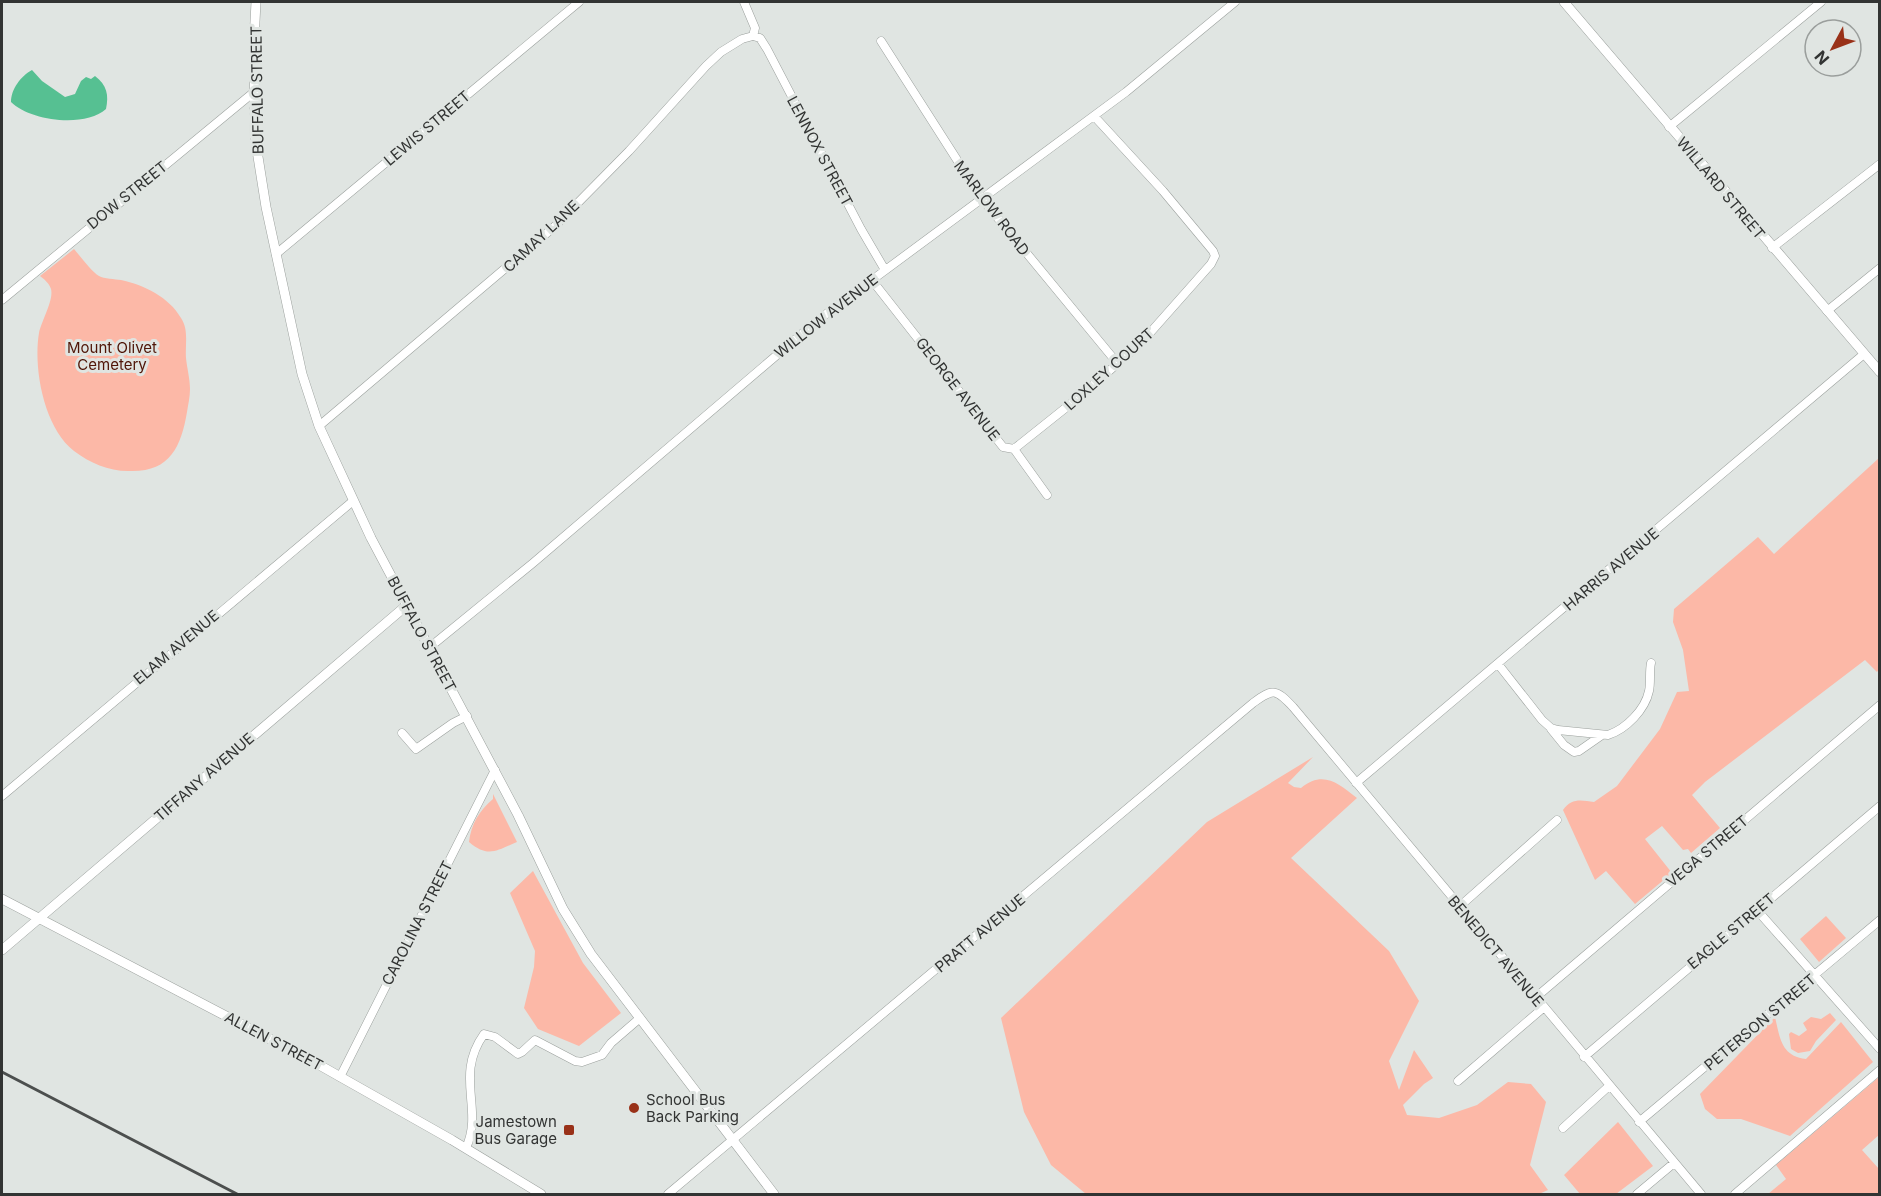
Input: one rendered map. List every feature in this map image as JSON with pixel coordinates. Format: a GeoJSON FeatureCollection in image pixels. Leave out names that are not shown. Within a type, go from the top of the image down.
{"type":"FeatureCollection","features":[{"type":"Feature","properties":{"kind":"street","name":"BUFFALO STREET"},"geometry":{"type":"LineString","coordinates":[[256,2],[255,138],[276,254],[302,374],[319,426],[353,501],[495,771],[571,923],[591,954],[774,1194]]}},
{"type":"Feature","properties":{"kind":"street","name":"LEWIS STREET"},"geometry":{"type":"LineString","coordinates":[[276,254],[579,2]]}},
{"type":"Feature","properties":{"kind":"street"},"geometry":{"type":"LineString","coordinates":[[744,2],[755,28],[753,36]]}},
{"type":"Feature","properties":{"kind":"street","name":"WILLOW AVENUE"},"geometry":{"type":"LineString","coordinates":[[430,646],[533,563],[803,332],[871,279],[1094,117],[1235,2]]}},
{"type":"Feature","properties":{"kind":"street","name":"WILLARD STREET"},"geometry":{"type":"LineString","coordinates":[[1564,2],[1880,372]]}},
{"type":"Feature","properties":{"kind":"street"},"geometry":{"type":"LineString","coordinates":[[1669,127],[1821,2]]}},
{"type":"Feature","properties":{"kind":"street","name":"LENNOX STREET"},"geometry":{"type":"LineString","coordinates":[[753,36],[760,38],[767,49],[861,229],[885,270]]}},
{"type":"Feature","properties":{"kind":"street","name":"CAMAY LANE"},"geometry":{"type":"LineString","coordinates":[[319,426],[554,226],[721,52],[742,39],[753,36]]}},
{"type":"Feature","properties":{"kind":"street","name":"MARLOW ROAD"},"geometry":{"type":"LineString","coordinates":[[881,41],[982,199],[1118,364]]}},
{"type":"Feature","properties":{"kind":"street","name":"DOW STREET"},"geometry":{"type":"LineString","coordinates":[[2,300],[254,92]]}},
{"type":"Feature","properties":{"kind":"street","name":"LOXLEY COURT"},"geometry":{"type":"LineString","coordinates":[[1014,449],[1029,440],[1141,343],[1211,264],[1215,256],[1214,251],[1163,191],[1094,117]]}},
{"type":"Feature","properties":{"kind":"street"},"geometry":{"type":"LineString","coordinates":[[1772,248],[1880,164]]}},
{"type":"Feature","properties":{"kind":"street"},"geometry":{"type":"LineString","coordinates":[[1827,311],[1880,268]]}},
{"type":"Feature","properties":{"kind":"street","name":"GEORGE AVENUE"},"geometry":{"type":"LineString","coordinates":[[871,279],[1003,447],[1014,449],[1047,495]]}},
{"type":"Feature","properties":{"kind":"street","name":"HARRIS AVENUE"},"geometry":{"type":"LineString","coordinates":[[1356,783],[1864,354]]}},
{"type":"Feature","properties":{"kind":"street","name":"ELAM AVENUE"},"geometry":{"type":"LineString","coordinates":[[2,796],[353,501]]}},
{"type":"Feature","properties":{"kind":"street","name":"TIFFANY AVENUE"},"geometry":{"type":"LineString","coordinates":[[2,950],[407,605]]}},
{"type":"Feature","properties":{"kind":"street"},"geometry":{"type":"LineString","coordinates":[[1551,728],[1602,735],[1614,733],[1640,712],[1650,690],[1651,663]]}},
{"type":"Feature","properties":{"kind":"street"},"geometry":{"type":"LineString","coordinates":[[1498,664],[1542,720],[1564,745],[1574,752],[1580,751],[1602,735]]}},
{"type":"Feature","properties":{"kind":"street","name":"PRATT AVENUE"},"geometry":{"type":"LineString","coordinates":[[668,1194],[1256,701],[1268,692],[1275,692],[1281,694],[1293,707]]}},
{"type":"Feature","properties":{"kind":"street","name":"VEGA STREET"},"geometry":{"type":"LineString","coordinates":[[1535,998],[1880,705]]}},
{"type":"Feature","properties":{"kind":"street","name":"BENEDICT AVENUE"},"geometry":{"type":"LineString","coordinates":[[1293,707],[1701,1194]]}},
{"type":"Feature","properties":{"kind":"street"},"geometry":{"type":"LineString","coordinates":[[402,733],[416,749],[466,716]]}},
{"type":"Feature","properties":{"kind":"street","name":"CAROLINA STREET"},"geometry":{"type":"LineString","coordinates":[[340,1077],[495,771]]}},
{"type":"Feature","properties":{"kind":"street","name":"EAGLE STREET"},"geometry":{"type":"LineString","coordinates":[[1584,1057],[1880,806]]}},
{"type":"Feature","properties":{"kind":"street"},"geometry":{"type":"LineString","coordinates":[[1459,906],[1557,820]]}},
{"type":"Feature","properties":{"kind":"street","name":"ALLEN STREET"},"geometry":{"type":"LineString","coordinates":[[2,899],[340,1077],[466,1148],[541,1194]]}},
{"type":"Feature","properties":{"kind":"street"},"geometry":{"type":"LineString","coordinates":[[1756,909],[1880,1049]]}},
{"type":"Feature","properties":{"kind":"street","name":"PETERSON STREET"},"geometry":{"type":"LineString","coordinates":[[1640,1122],[1880,920]]}},
{"type":"Feature","properties":{"kind":"street"},"geometry":{"type":"LineString","coordinates":[[1458,1081],[1543,1008]]}},
{"type":"Feature","properties":{"kind":"street"},"geometry":{"type":"LineString","coordinates":[[466,1148],[472,1123],[468,1075],[473,1056],[484,1034],[495,1037],[518,1054],[535,1040],[574,1061],[582,1062],[602,1055],[611,1043],[640,1018]]}},
{"type":"Feature","properties":{"kind":"street"},"geometry":{"type":"LineString","coordinates":[[1735,1194],[1880,1070]]}},
{"type":"Feature","properties":{"kind":"street"},"geometry":{"type":"LineString","coordinates":[[1563,1128],[1609,1086]]}},
{"type":"Feature","properties":{"kind":"street"},"geometry":{"type":"LineString","coordinates":[[1637,1194],[1674,1163]]}},
{"type":"Feature","properties":{"kind":"green space","name":"Mount Olivet Cemetery"},"geometry":{"type":"Polygon","coordinates":[[[74,249],[99,276],[138,285],[163,298],[176,311],[183,323],[186,332],[186,358],[190,381],[189,401],[177,447],[171,456],[154,468],[142,471],[121,471],[93,463],[74,451],[64,441],[48,413],[40,380],[38,347],[39,333],[49,305],[51,289],[40,276],[74,249]]]}},
{"type":"Feature","properties":{"kind":"green space"},"geometry":{"type":"Polygon","coordinates":[[[1879,458],[1879,669],[1877,672],[1865,660],[1705,782],[1692,795],[1720,828],[1691,853],[1688,849],[1683,850],[1662,826],[1645,839],[1672,873],[1635,904],[1606,871],[1595,880],[1563,810],[1569,803],[1581,800],[1594,802],[1617,786],[1660,729],[1677,692],[1689,691],[1683,650],[1673,622],[1674,609],[1758,537],[1774,554],[1879,458]]]}},
{"type":"Feature","properties":{"kind":"green space"},"geometry":{"type":"Polygon","coordinates":[[[1313,757],[1288,783],[1301,788],[1323,779],[1337,783],[1357,798],[1291,858],[1389,951],[1419,1001],[1389,1061],[1399,1090],[1414,1050],[1433,1078],[1403,1105],[1407,1115],[1439,1118],[1477,1105],[1508,1082],[1531,1084],[1546,1102],[1530,1165],[1548,1190],[1539,1194],[1086,1194],[1051,1165],[1024,1112],[1001,1018],[1207,822],[1313,757]]]}},
{"type":"Feature","properties":{"kind":"green space"},"geometry":{"type":"Polygon","coordinates":[[[493,794],[517,842],[498,850],[487,851],[469,842],[474,824],[480,813],[493,799],[493,794]]]}},
{"type":"Feature","properties":{"kind":"green space"},"geometry":{"type":"Polygon","coordinates":[[[533,871],[583,963],[621,1013],[579,1046],[538,1029],[524,1008],[534,967],[535,951],[510,893],[533,871]]]}},
{"type":"Feature","properties":{"kind":"green space"},"geometry":{"type":"Polygon","coordinates":[[[1826,916],[1846,938],[1819,962],[1800,939],[1826,916]]]}},
{"type":"Feature","properties":{"kind":"green space"},"geometry":{"type":"Polygon","coordinates":[[[1830,1013],[1836,1020],[1816,1041],[1810,1051],[1798,1053],[1791,1049],[1789,1034],[1791,1032],[1799,1036],[1807,1030],[1803,1023],[1811,1017],[1821,1019],[1830,1013]]]}},
{"type":"Feature","properties":{"kind":"green space"},"geometry":{"type":"Polygon","coordinates":[[[1775,1017],[1783,1045],[1791,1054],[1806,1059],[1841,1022],[1873,1062],[1790,1136],[1741,1119],[1717,1119],[1705,1109],[1700,1094],[1775,1017]]]}},
{"type":"Feature","properties":{"kind":"green space"},"geometry":{"type":"Polygon","coordinates":[[[1879,1077],[1879,1135],[1862,1150],[1879,1169],[1879,1194],[1768,1194],[1786,1179],[1776,1165],[1879,1077]]]}},
{"type":"Feature","properties":{"kind":"green space"},"geometry":{"type":"Polygon","coordinates":[[[1618,1122],[1653,1166],[1616,1194],[1580,1194],[1564,1175],[1618,1122]]]}},
{"type":"Feature","properties":{"kind":"shaded area"},"geometry":{"type":"Polygon","coordinates":[[[32,70],[42,81],[65,97],[75,94],[81,81],[86,77],[91,79],[95,76],[106,91],[106,109],[85,119],[58,120],[44,118],[20,109],[11,102],[13,92],[21,79],[32,70]]]}},
{"type":"Feature","properties":{"kind":"railway"},"geometry":{"type":"LineString","coordinates":[[2,1072],[237,1194]]}},
{"type":"Feature","properties":{"kind":"place","name":"School Bus Back Parking"},"geometry":{"type":"Point","coordinates":[634,1108]}},
{"type":"Feature","properties":{"kind":"place","name":"Jamestown Bus Garage"},"geometry":{"type":"Point","coordinates":[569,1130]}}]}
